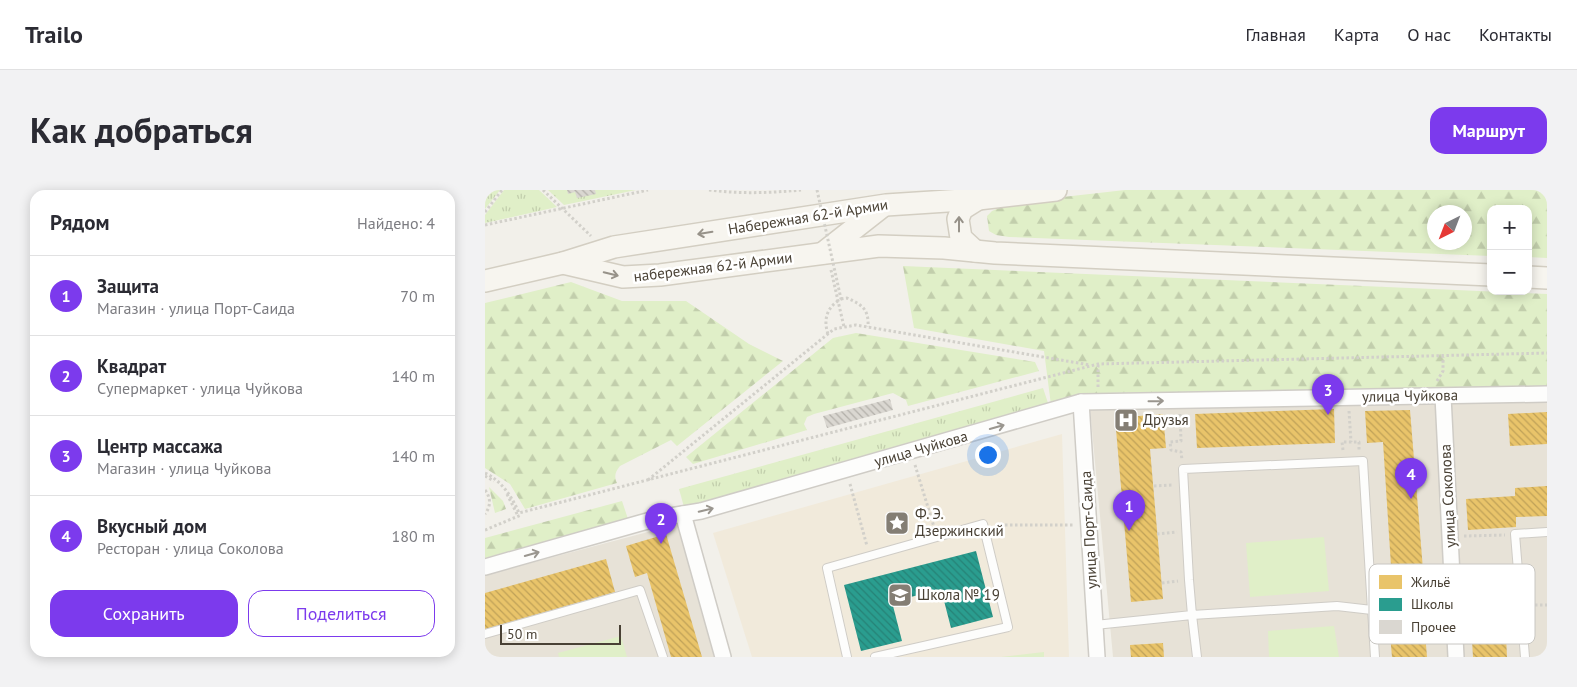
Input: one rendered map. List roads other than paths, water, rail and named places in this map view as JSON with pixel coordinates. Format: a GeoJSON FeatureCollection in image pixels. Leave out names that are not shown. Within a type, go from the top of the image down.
{"type":"FeatureCollection","features":[{"type":"Feature","properties":{"kind":"main road","name":"Набережная 62-й Армии"},"geometry":{"type":"LineString","coordinates":[[563,263],[614,247],[886,205],[977,199],[1056,190]]}},
{"type":"Feature","properties":{"kind":"main road"},"geometry":{"type":"LineString","coordinates":[[975,251],[961,238],[958,219],[963,209],[977,199]]}},
{"type":"Feature","properties":{"kind":"main road"},"geometry":{"type":"LineString","coordinates":[[826,261],[850,231],[886,205]]}},
{"type":"Feature","properties":{"kind":"main road"},"geometry":{"type":"LineString","coordinates":[[813,216],[850,231],[879,246]]}},
{"type":"Feature","properties":{"kind":"main road"},"geometry":{"type":"LineString","coordinates":[[651,241],[637,249],[631,258],[635,268],[660,276]]}},
{"type":"Feature","properties":{"kind":"main road","name":"набережная 62-й Армии"},"geometry":{"type":"LineString","coordinates":[[485,280],[563,263],[623,277],[660,276],[826,261],[879,246],[944,248],[995,254],[1487,275]]}},
{"type":"Feature","properties":{"kind":"main road"},"geometry":{"type":"LineString","coordinates":[[1532,277],[1547,278]]}},
{"type":"Feature","properties":{"kind":"street","name":"улица Чуйкова"},"geometry":{"type":"LineString","coordinates":[[485,567],[658,518],[701,511],[846,471],[1081,402],[1547,394]]}},
{"type":"Feature","properties":{"kind":"street","name":"улица Соколова"},"geometry":{"type":"LineString","coordinates":[[1443,396],[1451,564]]}},
{"type":"Feature","properties":{"kind":"street","name":"улица Порт-Саида"},"geometry":{"type":"LineString","coordinates":[[1081,402],[1097,657]]}},
{"type":"Feature","properties":{"kind":"street"},"geometry":{"type":"LineString","coordinates":[[683,514],[723,657]]}},
{"type":"Feature","properties":{"kind":"street","name":"улица Соколова"},"geometry":{"type":"LineString","coordinates":[[1455,644],[1456,657]]}},
{"type":"Feature","properties":{"kind":"lane"},"geometry":{"type":"LineString","coordinates":[[1197,657],[1189,580],[1183,469],[1363,461],[1369,564]]}},
{"type":"Feature","properties":{"kind":"lane"},"geometry":{"type":"LineString","coordinates":[[847,657],[827,568],[983,524],[1008,627],[875,657]]}},
{"type":"Feature","properties":{"kind":"lane"},"geometry":{"type":"LineString","coordinates":[[1517,564],[1515,534],[1547,532]]}},
{"type":"Feature","properties":{"kind":"lane"},"geometry":{"type":"LineString","coordinates":[[485,634],[640,590],[663,657]]}},
{"type":"Feature","properties":{"kind":"lane"},"geometry":{"type":"LineString","coordinates":[[1095,625],[1193,615],[1337,606],[1369,610]]}},
{"type":"Feature","properties":{"kind":"lane"},"geometry":{"type":"LineString","coordinates":[[1374,644],[1375,657]]}},
{"type":"Feature","properties":{"kind":"lane"},"geometry":{"type":"LineString","coordinates":[[1524,644],[1525,657]]}},
{"type":"Feature","properties":{"kind":"place","name":"Центр массажа"},"geometry":{"type":"Point","coordinates":[1328,415]}},
{"type":"Feature","properties":{"kind":"place","name":"Друзья"},"geometry":{"type":"Point","coordinates":[1126,420]}},
{"type":"Feature","properties":{"kind":"place","name":"Вкусный дом"},"geometry":{"type":"Point","coordinates":[1411,499]}},
{"type":"Feature","properties":{"kind":"place","name":"Ф. Э. Дзержинский"},"geometry":{"type":"Point","coordinates":[897,523]}},
{"type":"Feature","properties":{"kind":"place","name":"Защита"},"geometry":{"type":"Point","coordinates":[1129,531]}},
{"type":"Feature","properties":{"kind":"place","name":"Квадрат"},"geometry":{"type":"Point","coordinates":[661,544]}},
{"type":"Feature","properties":{"kind":"place","name":"Школа № 19"},"geometry":{"type":"Point","coordinates":[900,595]}}]}
